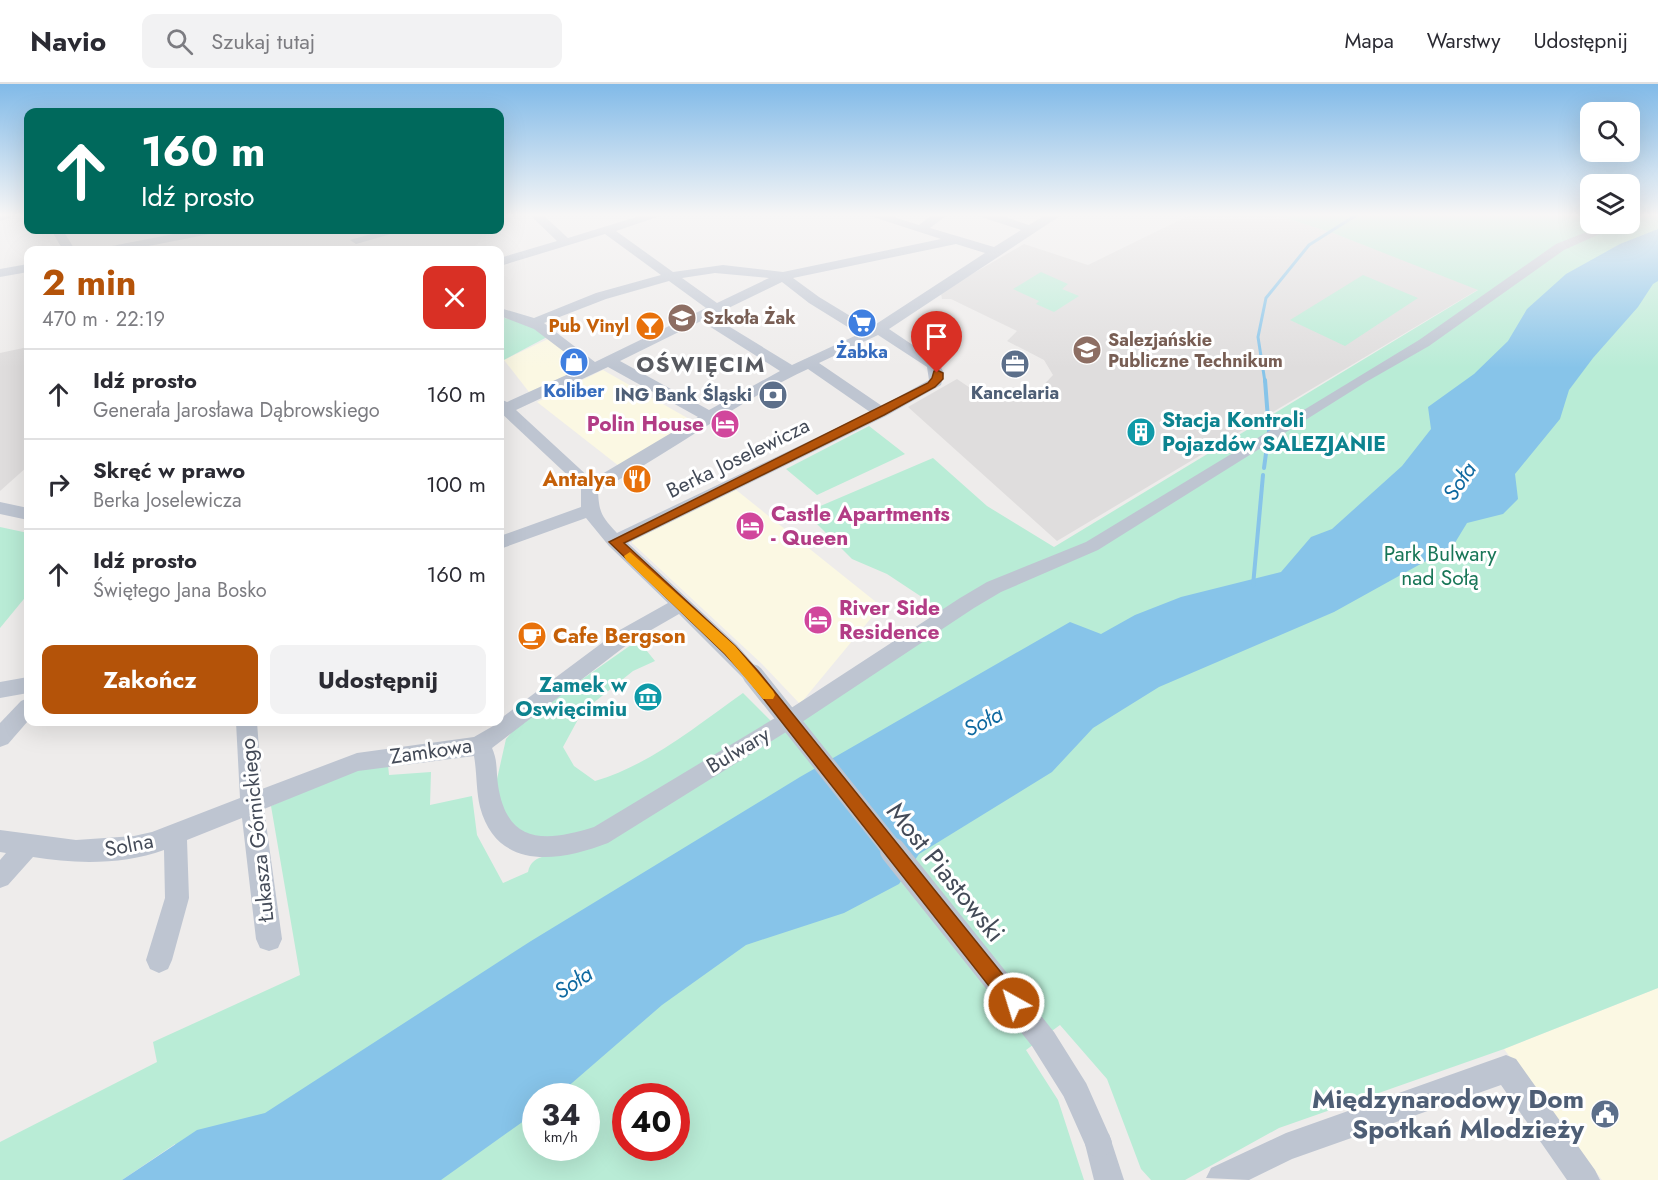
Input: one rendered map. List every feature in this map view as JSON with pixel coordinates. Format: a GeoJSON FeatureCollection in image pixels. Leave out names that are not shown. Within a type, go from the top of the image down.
{"type":"FeatureCollection","features":[{"type":"Feature","properties":{"kind":"street"},"geometry":{"type":"LineString","coordinates":[[658,265],[715,308]]}},
{"type":"Feature","properties":{"kind":"street"},"geometry":{"type":"LineString","coordinates":[[504,405],[594,368],[783,276],[835,265]]}},
{"type":"Feature","properties":{"kind":"street"},"geometry":{"type":"LineString","coordinates":[[589,488],[621,472],[707,416],[789,370],[809,363],[901,316],[976,265]]}},
{"type":"Feature","properties":{"kind":"street","name":"Bulwary"},"geometry":{"type":"LineString","coordinates":[[479,746],[485,756],[487,787],[498,826],[514,842],[542,849],[576,844],[600,836],[792,718],[994,587],[1092,546],[1119,530],[1361,379],[1424,343],[1534,265]]}},
{"type":"Feature","properties":{"kind":"street"},"geometry":{"type":"LineString","coordinates":[[535,322],[600,295],[661,277],[675,277],[717,268],[783,276],[814,300],[872,331]]}},
{"type":"Feature","properties":{"kind":"street"},"geometry":{"type":"LineString","coordinates":[[0,273],[24,269]]}},
{"type":"Feature","properties":{"kind":"street"},"geometry":{"type":"LineString","coordinates":[[504,313],[535,322],[594,368]]}},
{"type":"Feature","properties":{"kind":"street"},"geometry":{"type":"LineString","coordinates":[[700,315],[789,370]]}},
{"type":"Feature","properties":{"kind":"street","name":"Berka Joselewicza"},"geometry":{"type":"LineString","coordinates":[[615,542],[880,413],[938,379],[933,365],[872,331]]}},
{"type":"Feature","properties":{"kind":"street"},"geometry":{"type":"LineString","coordinates":[[609,361],[707,416]]}},
{"type":"Feature","properties":{"kind":"street"},"geometry":{"type":"LineString","coordinates":[[809,363],[880,413]]}},
{"type":"Feature","properties":{"kind":"street"},"geometry":{"type":"LineString","coordinates":[[504,408],[589,488],[590,510],[504,542]]}},
{"type":"Feature","properties":{"kind":"street"},"geometry":{"type":"LineString","coordinates":[[0,508],[24,513]]}},
{"type":"Feature","properties":{"kind":"street","name":"Most Piastowski"},"geometry":{"type":"LineString","coordinates":[[590,510],[615,542],[753,675],[1043,1039],[1075,1090],[1098,1144],[1109,1180]]}},
{"type":"Feature","properties":{"kind":"street","name":"Zamkowa"},"geometry":{"type":"LineString","coordinates":[[252,803],[357,762],[479,746],[625,636],[681,604]]}},
{"type":"Feature","properties":{"kind":"street"},"geometry":{"type":"LineString","coordinates":[[0,690],[24,686]]}},
{"type":"Feature","properties":{"kind":"street"},"geometry":{"type":"LineString","coordinates":[[0,738],[24,711]]}},
{"type":"Feature","properties":{"kind":"street","name":"Łukasza Górnickiego"},"geometry":{"type":"LineString","coordinates":[[246,726],[252,803],[269,939]]}},
{"type":"Feature","properties":{"kind":"street","name":"Solna"},"geometry":{"type":"LineString","coordinates":[[0,841],[28,846],[104,852],[134,848],[252,803]]}},
{"type":"Feature","properties":{"kind":"street"},"geometry":{"type":"LineString","coordinates":[[159,960],[177,898],[175,833]]}},
{"type":"Feature","properties":{"kind":"street"},"geometry":{"type":"LineString","coordinates":[[0,877],[28,846]]}},
{"type":"Feature","properties":{"kind":"street"},"geometry":{"type":"LineString","coordinates":[[1221,1178],[1286,1147],[1506,1069],[1585,1180]]}},
{"type":"Feature","properties":{"kind":"shaded area"},"geometry":{"type":"Polygon","coordinates":[[[987,265],[1417,265],[1479,289],[1057,541],[908,407],[957,379],[979,394],[997,388],[1035,394],[1053,375],[1044,360],[1007,341],[1017,331],[951,299],[942,299],[940,288],[948,288],[987,265]]]}},
{"type":"Feature","properties":{"kind":"shaded area"},"geometry":{"type":"Polygon","coordinates":[[[550,338],[585,367],[529,392],[504,360],[550,338]]]}},
{"type":"Feature","properties":{"kind":"shaded area"},"geometry":{"type":"Polygon","coordinates":[[[24,348],[24,470],[0,491],[0,353],[24,348]]]}},
{"type":"Feature","properties":{"kind":"shaded area"},"geometry":{"type":"Polygon","coordinates":[[[603,370],[698,424],[624,470],[537,402],[603,370]]]}},
{"type":"Feature","properties":{"kind":"shaded area"},"geometry":{"type":"Polygon","coordinates":[[[735,489],[881,606],[800,704],[762,664],[632,543],[632,538],[735,489]]]}},
{"type":"Feature","properties":{"kind":"shaded area","name":"Międzynarodowy Dom Spotkań Mlodzieży"},"geometry":{"type":"Polygon","coordinates":[[[1658,988],[1658,1180],[1602,1180],[1504,1049],[1658,988]]]}},
{"type":"Feature","properties":{"kind":"green space","name":"Park Bulwary nad Sołą"},"geometry":{"type":"Polygon","coordinates":[[[1415,265],[1658,265],[1658,988],[1504,1049],[1279,1128],[1185,1180],[1151,1180],[1141,1169],[1107,1079],[1060,1025],[1026,1050],[1058,1100],[1084,1180],[183,1180],[175,1144],[122,1180],[0,1180],[0,1142],[157,1062],[153,1042],[300,975],[271,806],[349,772],[388,765],[389,775],[431,772],[430,805],[472,796],[477,835],[503,883],[528,872],[530,866],[539,858],[571,853],[949,615],[887,574],[852,559],[806,513],[933,458],[987,506],[1054,547],[1478,290],[1415,265]]]}},
{"type":"Feature","properties":{"kind":"green space"},"geometry":{"type":"Polygon","coordinates":[[[1041,272],[1068,284],[1062,289],[1079,296],[1054,312],[1036,304],[1039,301],[1013,289],[1041,272]]]}},
{"type":"Feature","properties":{"kind":"green space"},"geometry":{"type":"Polygon","coordinates":[[[1363,275],[1418,298],[1345,346],[1290,320],[1363,275]]]}},
{"type":"Feature","properties":{"kind":"green space"},"geometry":{"type":"Polygon","coordinates":[[[504,318],[531,324],[547,337],[504,360],[504,318]]]}},
{"type":"Feature","properties":{"kind":"green space"},"geometry":{"type":"Polygon","coordinates":[[[869,426],[905,454],[817,495],[786,469],[869,426]]]}},
{"type":"Feature","properties":{"kind":"green space"},"geometry":{"type":"Polygon","coordinates":[[[0,527],[24,532],[24,599],[0,628],[0,527]]]}},
{"type":"Feature","properties":{"kind":"green space"},"geometry":{"type":"Polygon","coordinates":[[[638,640],[655,661],[633,671],[582,712],[563,747],[574,766],[595,781],[654,755],[743,693],[772,722],[594,831],[546,840],[523,836],[507,823],[495,788],[506,739],[520,723],[638,640]]]}},
{"type":"Feature","properties":{"kind":"water","name":"Soła"},"geometry":{"type":"Polygon","coordinates":[[[1582,265],[1658,265],[1658,281],[1653,284],[1638,307],[1593,358],[1569,390],[1560,419],[1515,474],[1518,499],[1503,514],[1467,523],[1453,546],[1334,612],[1159,687],[1093,728],[1052,772],[919,854],[899,884],[844,913],[746,945],[662,1005],[572,1083],[522,1083],[522,1122],[441,1180],[122,1180],[197,1130],[265,1113],[531,941],[800,777],[1070,622],[1101,634],[1135,615],[1181,597],[1281,572],[1311,537],[1332,529],[1402,466],[1431,429],[1428,407],[1474,374],[1508,341],[1527,309],[1566,274],[1582,265]]]}},
{"type":"Feature","properties":{"kind":"waterway"},"geometry":{"type":"LineString","coordinates":[[1265,382],[1258,337],[1266,298],[1293,265]]}},
{"type":"Feature","properties":{"kind":"waterway"},"geometry":{"type":"LineString","coordinates":[[1265,380],[1269,432]]}},
{"type":"Feature","properties":{"kind":"waterway"},"geometry":{"type":"LineString","coordinates":[[1264,468],[1267,446]]}},
{"type":"Feature","properties":{"kind":"waterway"},"geometry":{"type":"LineString","coordinates":[[1253,586],[1263,475]]}},
{"type":"Feature","properties":{"kind":"slow traffic"},"geometry":{"type":"LineString","coordinates":[[630,556],[730,650],[768,695]]}},
{"type":"Feature","properties":{"kind":"place","name":"Szkoła Żak"},"geometry":{"type":"Point","coordinates":[682,318]}},
{"type":"Feature","properties":{"kind":"place","name":"Żabka"},"geometry":{"type":"Point","coordinates":[862,323]}},
{"type":"Feature","properties":{"kind":"place","name":"Pub Vinyl"},"geometry":{"type":"Point","coordinates":[650,326]}},
{"type":"Feature","properties":{"kind":"place","name":"Salezjańskie Publiczne Technikum"},"geometry":{"type":"Point","coordinates":[1087,350]}},
{"type":"Feature","properties":{"kind":"place","name":"Koliber"},"geometry":{"type":"Point","coordinates":[574,362]}},
{"type":"Feature","properties":{"kind":"place","name":"Kancelaria"},"geometry":{"type":"Point","coordinates":[1015,364]}},
{"type":"Feature","properties":{"kind":"place","name":"ING Bank Śląski"},"geometry":{"type":"Point","coordinates":[773,395]}},
{"type":"Feature","properties":{"kind":"place","name":"Polin House"},"geometry":{"type":"Point","coordinates":[725,424]}},
{"type":"Feature","properties":{"kind":"place","name":"Stacja Kontroli Pojazdów SALEZJANIE"},"geometry":{"type":"Point","coordinates":[1141,432]}},
{"type":"Feature","properties":{"kind":"place","name":"Antalya"},"geometry":{"type":"Point","coordinates":[637,479]}},
{"type":"Feature","properties":{"kind":"place","name":"Castle Apartments - Queen"},"geometry":{"type":"Point","coordinates":[750,526]}},
{"type":"Feature","properties":{"kind":"place","name":"River Side Residence"},"geometry":{"type":"Point","coordinates":[818,620]}},
{"type":"Feature","properties":{"kind":"place","name":"Cafe Bergson"},"geometry":{"type":"Point","coordinates":[532,636]}},
{"type":"Feature","properties":{"kind":"place","name":"Zamek w Oswięcimiu"},"geometry":{"type":"Point","coordinates":[648,697]}},
{"type":"Feature","properties":{"kind":"place","name":"Międzynarodowy Dom Spotkań Mlodzieży"},"geometry":{"type":"Point","coordinates":[1605,1114]}},
{"type":"Feature","properties":{"kind":"district","name":"OŚWIĘCIM"},"geometry":{"type":"Point","coordinates":[701,364]}},
{"type":"Feature","properties":{"kind":"route"},"geometry":{"type":"LineString","coordinates":[[937,373],[938,379],[932,385],[880,413],[615,542],[730,650],[753,675],[1014,1003]]}}]}
